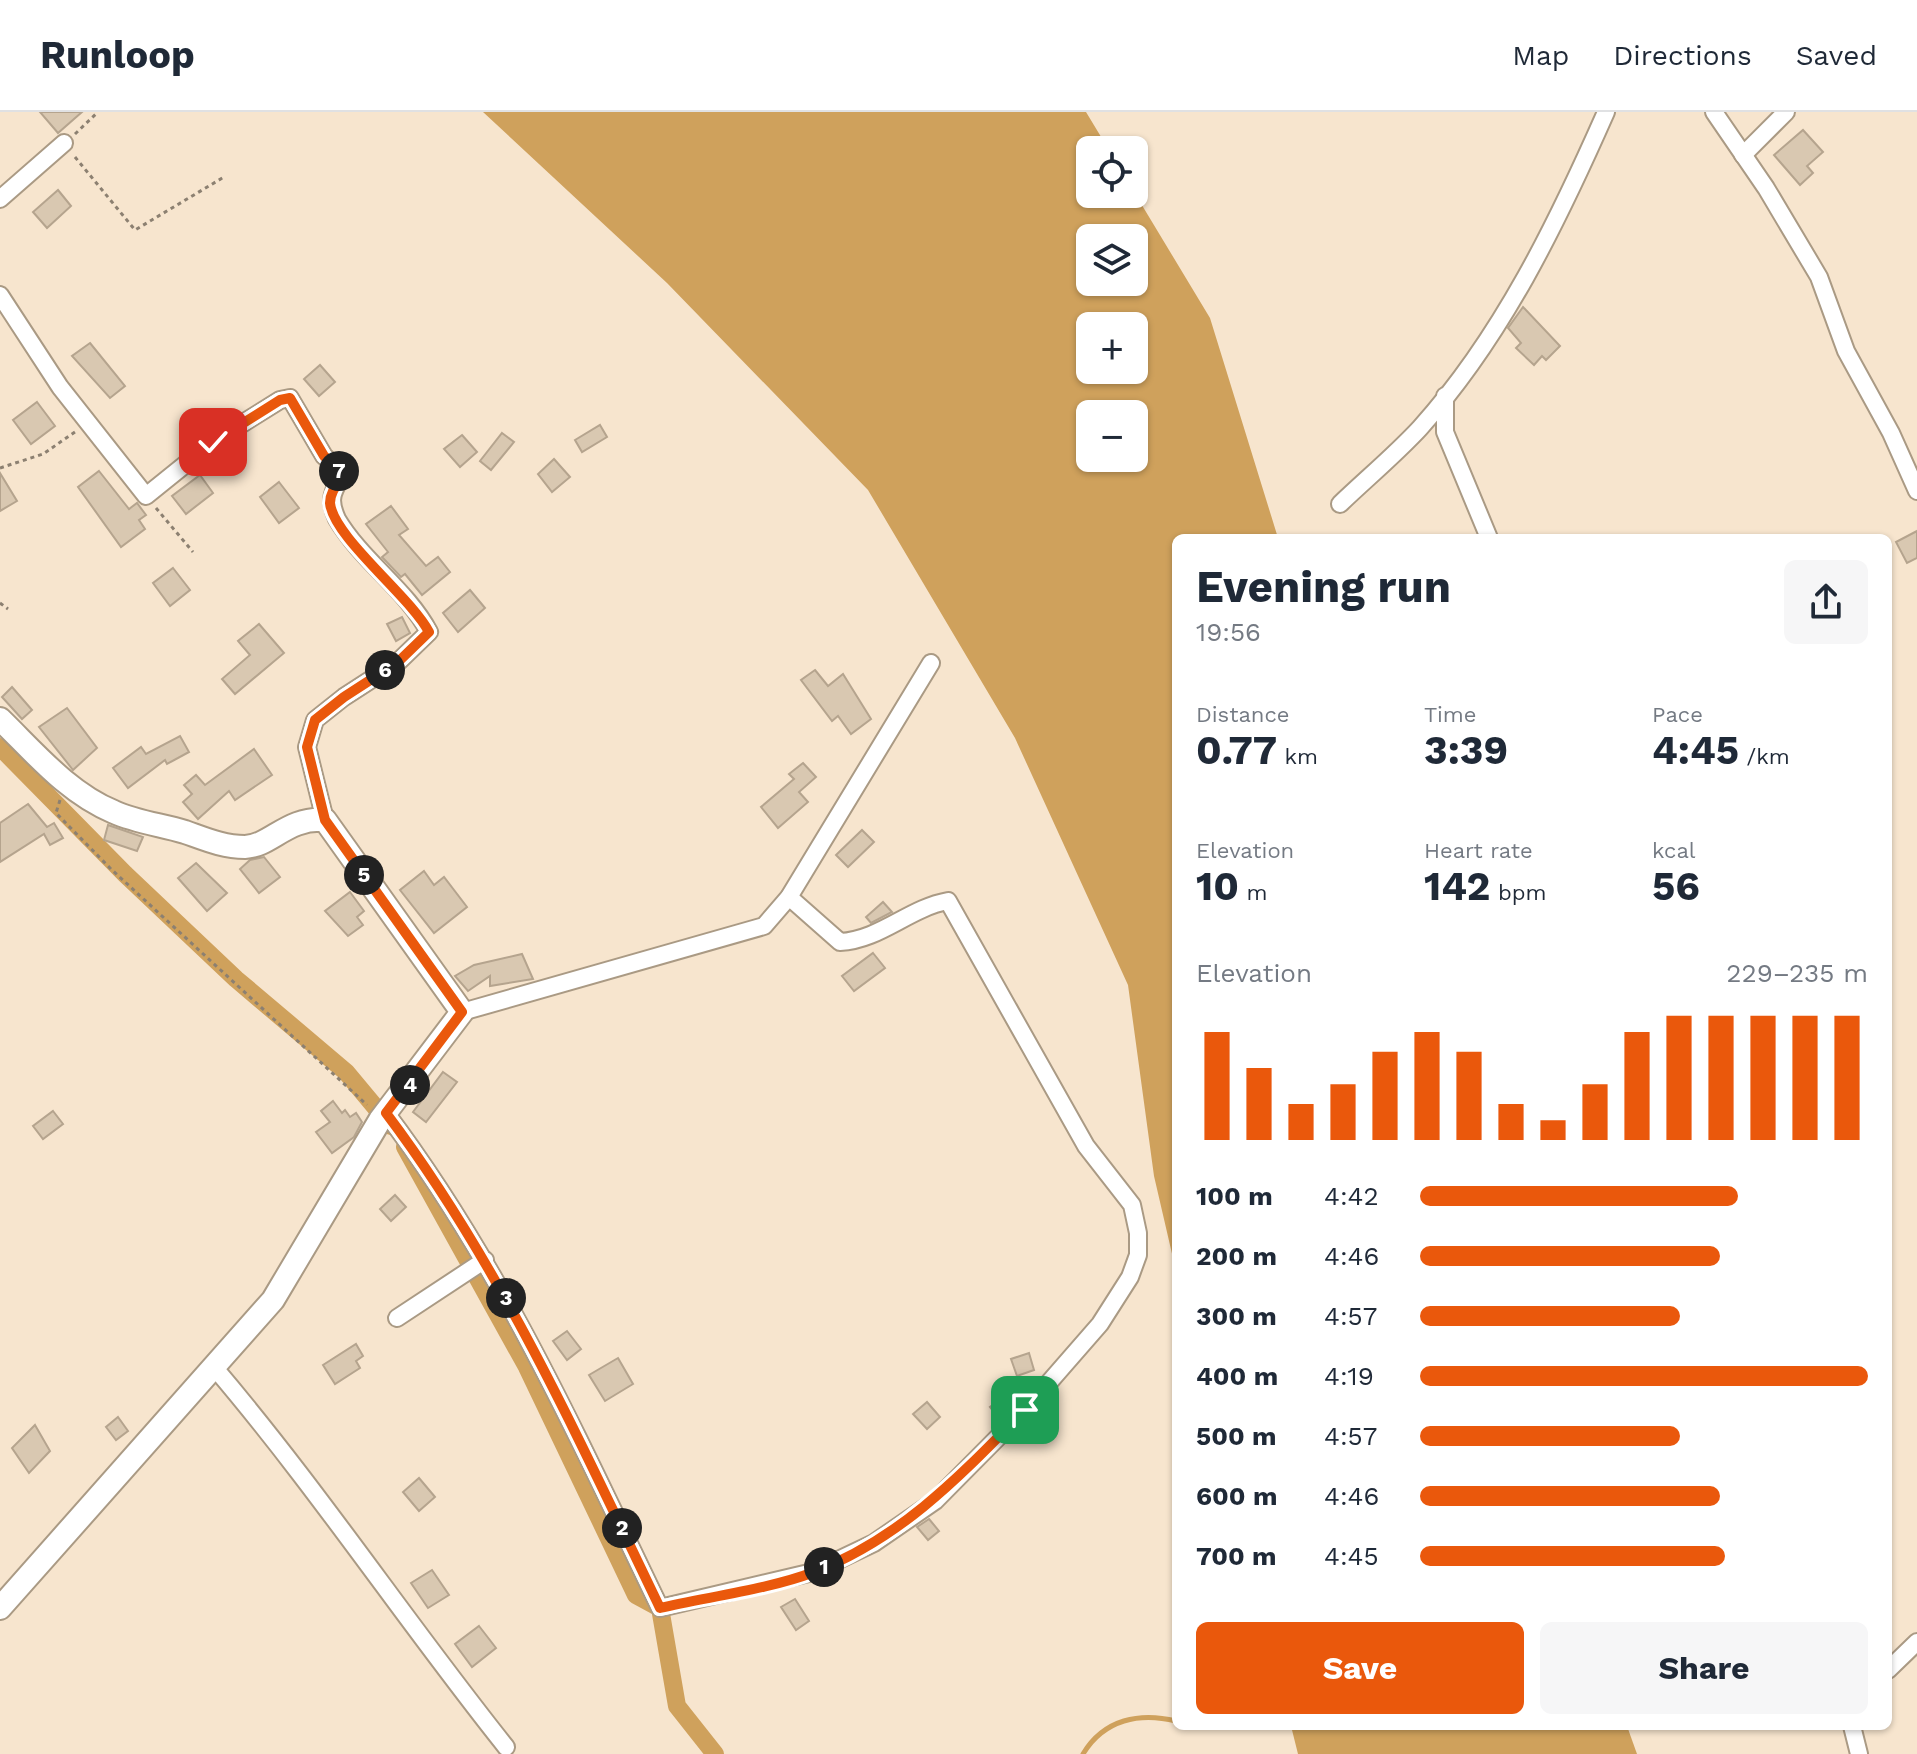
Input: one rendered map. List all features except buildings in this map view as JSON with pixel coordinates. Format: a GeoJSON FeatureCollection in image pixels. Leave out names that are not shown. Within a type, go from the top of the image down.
{"type":"FeatureCollection","features":[{"type":"Feature","properties":{"kind":"street"},"geometry":{"type":"LineString","coordinates":[[1340,504],[1419,428],[1477,356],[1560,217],[1606,112]]}},
{"type":"Feature","properties":{"kind":"street"},"geometry":{"type":"LineString","coordinates":[[1714,112],[1819,277],[1846,351],[1891,433],[1917,491]]}},
{"type":"Feature","properties":{"kind":"street"},"geometry":{"type":"LineString","coordinates":[[1743,155],[1786,112]]}},
{"type":"Feature","properties":{"kind":"street"},"geometry":{"type":"LineString","coordinates":[[0,199],[64,143]]}},
{"type":"Feature","properties":{"kind":"street"},"geometry":{"type":"LineString","coordinates":[[0,295],[60,387],[146,496],[213,442],[280,400],[290,398],[324,456],[338,469],[340,480],[332,491],[330,504],[345,533],[418,612],[429,632],[398,662],[315,720],[308,735],[312,775],[325,820],[462,1012]]}},
{"type":"Feature","properties":{"kind":"street"},"geometry":{"type":"LineString","coordinates":[[1445,396],[1445,432],[1487,534]]}},
{"type":"Feature","properties":{"kind":"street"},"geometry":{"type":"LineString","coordinates":[[0,1608],[273,1300],[383,1117],[405,1092],[462,1012],[764,926],[789,897],[931,663]]}},
{"type":"Feature","properties":{"kind":"street"},"geometry":{"type":"LineString","coordinates":[[0,719],[64,782],[89,800],[117,813],[221,845],[248,847],[290,825],[309,819],[325,820]]}},
{"type":"Feature","properties":{"kind":"street"},"geometry":{"type":"LineString","coordinates":[[383,1117],[434,1176],[485,1260],[660,1608],[813,1572],[874,1543],[935,1501],[1025,1410],[1100,1324],[1130,1277],[1138,1255],[1138,1233],[1132,1205],[1086,1146],[948,901],[932,904],[860,941],[840,942],[789,897]]}},
{"type":"Feature","properties":{"kind":"street"},"geometry":{"type":"LineString","coordinates":[[397,1318],[485,1260]]}},
{"type":"Feature","properties":{"kind":"street"},"geometry":{"type":"LineString","coordinates":[[214,1367],[299,1471],[405,1618],[506,1747]]}},
{"type":"Feature","properties":{"kind":"street"},"geometry":{"type":"LineString","coordinates":[[1892,1666],[1917,1642]]}},
{"type":"Feature","properties":{"kind":"street"},"geometry":{"type":"LineString","coordinates":[[1853,1730],[1859,1754]]}},
{"type":"Feature","properties":{"kind":"path"},"geometry":{"type":"LineString","coordinates":[[98,112],[64,143],[135,230],[224,177]]}},
{"type":"Feature","properties":{"kind":"path"},"geometry":{"type":"LineString","coordinates":[[0,468],[43,454],[89,422]]}},
{"type":"Feature","properties":{"kind":"path"},"geometry":{"type":"LineString","coordinates":[[146,496],[193,552]]}},
{"type":"Feature","properties":{"kind":"path"},"geometry":{"type":"LineString","coordinates":[[0,603],[8,609]]}},
{"type":"Feature","properties":{"kind":"path"},"geometry":{"type":"LineString","coordinates":[[61,795],[56,813],[111,869],[383,1117]]}},
{"type":"Feature","properties":{"kind":"shaded area"},"geometry":{"type":"Polygon","coordinates":[[[483,112],[1086,112],[1101,136],[1076,136],[1076,208],[1144,208],[1210,318],[1277,534],[1172,534],[1172,1254],[1154,1176],[1128,985],[1015,738],[868,490],[667,283],[483,112]]]}},
{"type":"Feature","properties":{"kind":"shaded area"},"geometry":{"type":"Polygon","coordinates":[[[1292,1730],[1628,1730],[1637,1754],[1298,1754],[1292,1730]]]}},
{"type":"Feature","properties":{"kind":"waterway"},"geometry":{"type":"LineString","coordinates":[[0,747],[125,874],[236,979],[346,1072],[391,1126]]}},
{"type":"Feature","properties":{"kind":"waterway"},"geometry":{"type":"LineString","coordinates":[[405,1147],[527,1367],[636,1595],[660,1608],[677,1706],[715,1754]]}},
{"type":"Feature","properties":{"kind":"waterway"},"geometry":{"type":"LineString","coordinates":[[1083,1754],[1101,1733],[1124,1721],[1149,1717],[1172,1720]]}},
{"type":"Feature","properties":{"kind":"route"},"geometry":{"type":"LineString","coordinates":[[213,442],[280,400],[290,398],[324,456],[338,469],[340,480],[332,491],[330,504],[345,533],[418,612],[429,632],[398,662],[315,720],[308,735],[312,775],[325,820],[462,1012],[405,1092],[386,1113],[434,1176],[494,1274],[660,1608],[813,1572],[874,1543],[935,1501],[1025,1410]]}}]}
